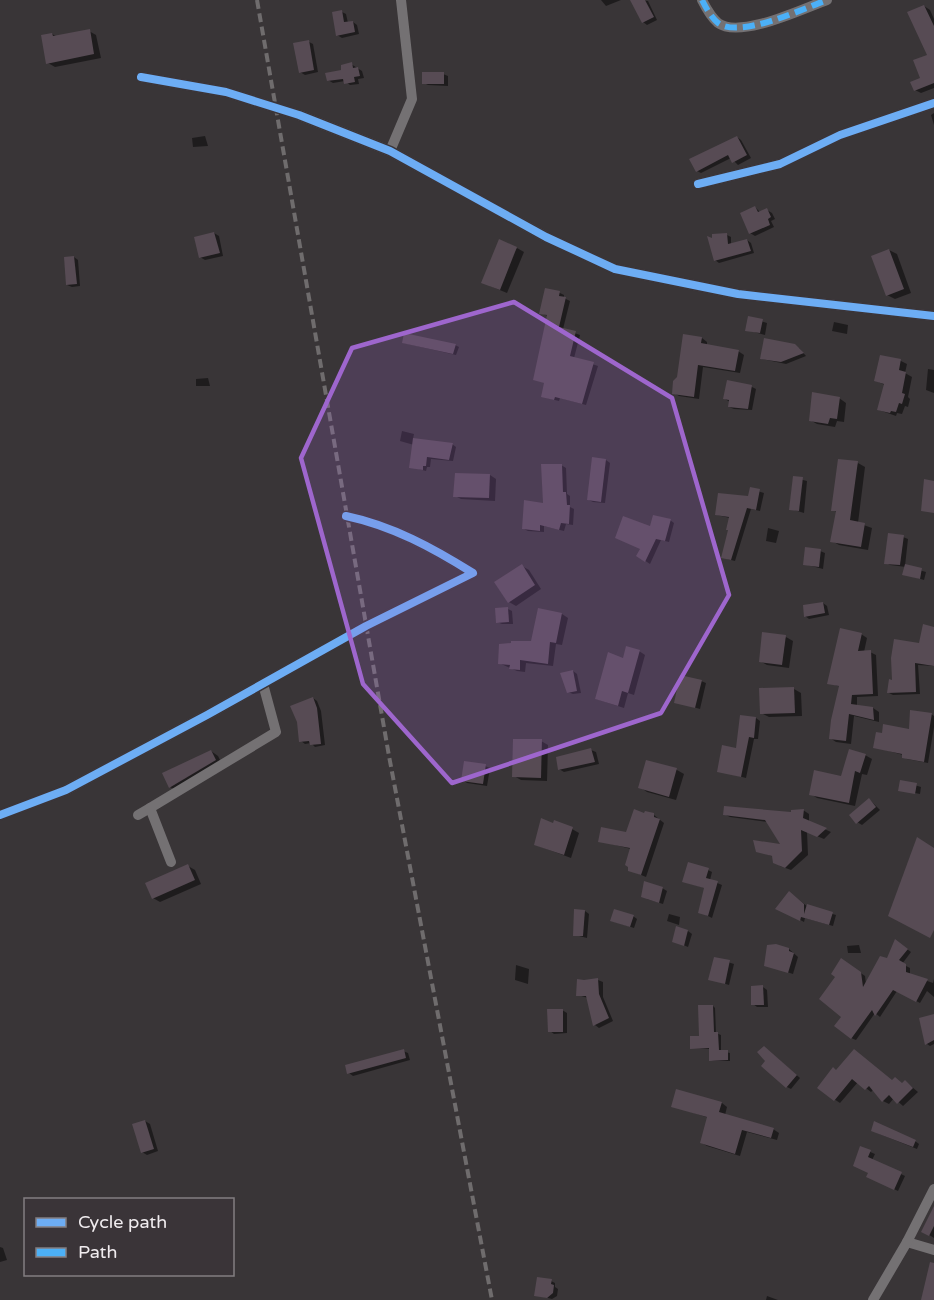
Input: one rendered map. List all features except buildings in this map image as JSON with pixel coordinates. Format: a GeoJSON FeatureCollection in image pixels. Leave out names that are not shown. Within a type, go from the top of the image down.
{"type":"FeatureCollection","features":[{"type":"Feature","properties":{"kind":"street"},"geometry":{"type":"LineString","coordinates":[[390,151],[412,99],[401,0]]}},
{"type":"Feature","properties":{"kind":"street"},"geometry":{"type":"LineString","coordinates":[[702,0],[707,11],[717,22],[735,29],[767,22],[827,0]]}},
{"type":"Feature","properties":{"kind":"street"},"geometry":{"type":"LineString","coordinates":[[141,77],[226,92],[299,115],[390,151],[546,237],[615,269],[738,294],[934,316]]}},
{"type":"Feature","properties":{"kind":"street"},"geometry":{"type":"LineString","coordinates":[[698,184],[780,164],[840,135],[934,104]]}},
{"type":"Feature","properties":{"kind":"street"},"geometry":{"type":"LineString","coordinates":[[0,815],[66,790],[366,626],[473,573],[440,552],[404,534],[370,521],[346,516]]}},
{"type":"Feature","properties":{"kind":"street"},"geometry":{"type":"LineString","coordinates":[[138,815],[276,732],[262,684]]}},
{"type":"Feature","properties":{"kind":"street"},"geometry":{"type":"LineString","coordinates":[[150,808],[171,862]]}},
{"type":"Feature","properties":{"kind":"street"},"geometry":{"type":"LineString","coordinates":[[873,1300],[907,1242],[934,1189]]}},
{"type":"Feature","properties":{"kind":"street"},"geometry":{"type":"LineString","coordinates":[[907,1242],[934,1250]]}},
{"type":"Feature","properties":{"kind":"highlighted area"},"geometry":{"type":"Polygon","coordinates":[[[514,302],[672,398],[729,595],[661,713],[452,783],[363,684],[301,458],[352,348],[514,302]]]}},
{"type":"Feature","properties":{"kind":"railway"},"geometry":{"type":"LineString","coordinates":[[257,0],[389,756],[492,1300]]}},
{"type":"Feature","properties":{"kind":"marked path"},"geometry":{"type":"LineString","coordinates":[[702,0],[718,23],[728,27],[756,25],[771,21],[827,0]]}},
{"type":"Feature","properties":{"kind":"cycle path"},"geometry":{"type":"LineString","coordinates":[[141,77],[226,92],[299,115],[390,151],[546,237],[615,269],[738,294],[934,316]]}},
{"type":"Feature","properties":{"kind":"cycle path"},"geometry":{"type":"LineString","coordinates":[[698,184],[780,164],[840,135],[934,103]]}},
{"type":"Feature","properties":{"kind":"cycle path"},"geometry":{"type":"LineString","coordinates":[[0,815],[66,790],[207,715],[366,626],[473,573],[412,539],[363,520],[346,516]]}}]}
